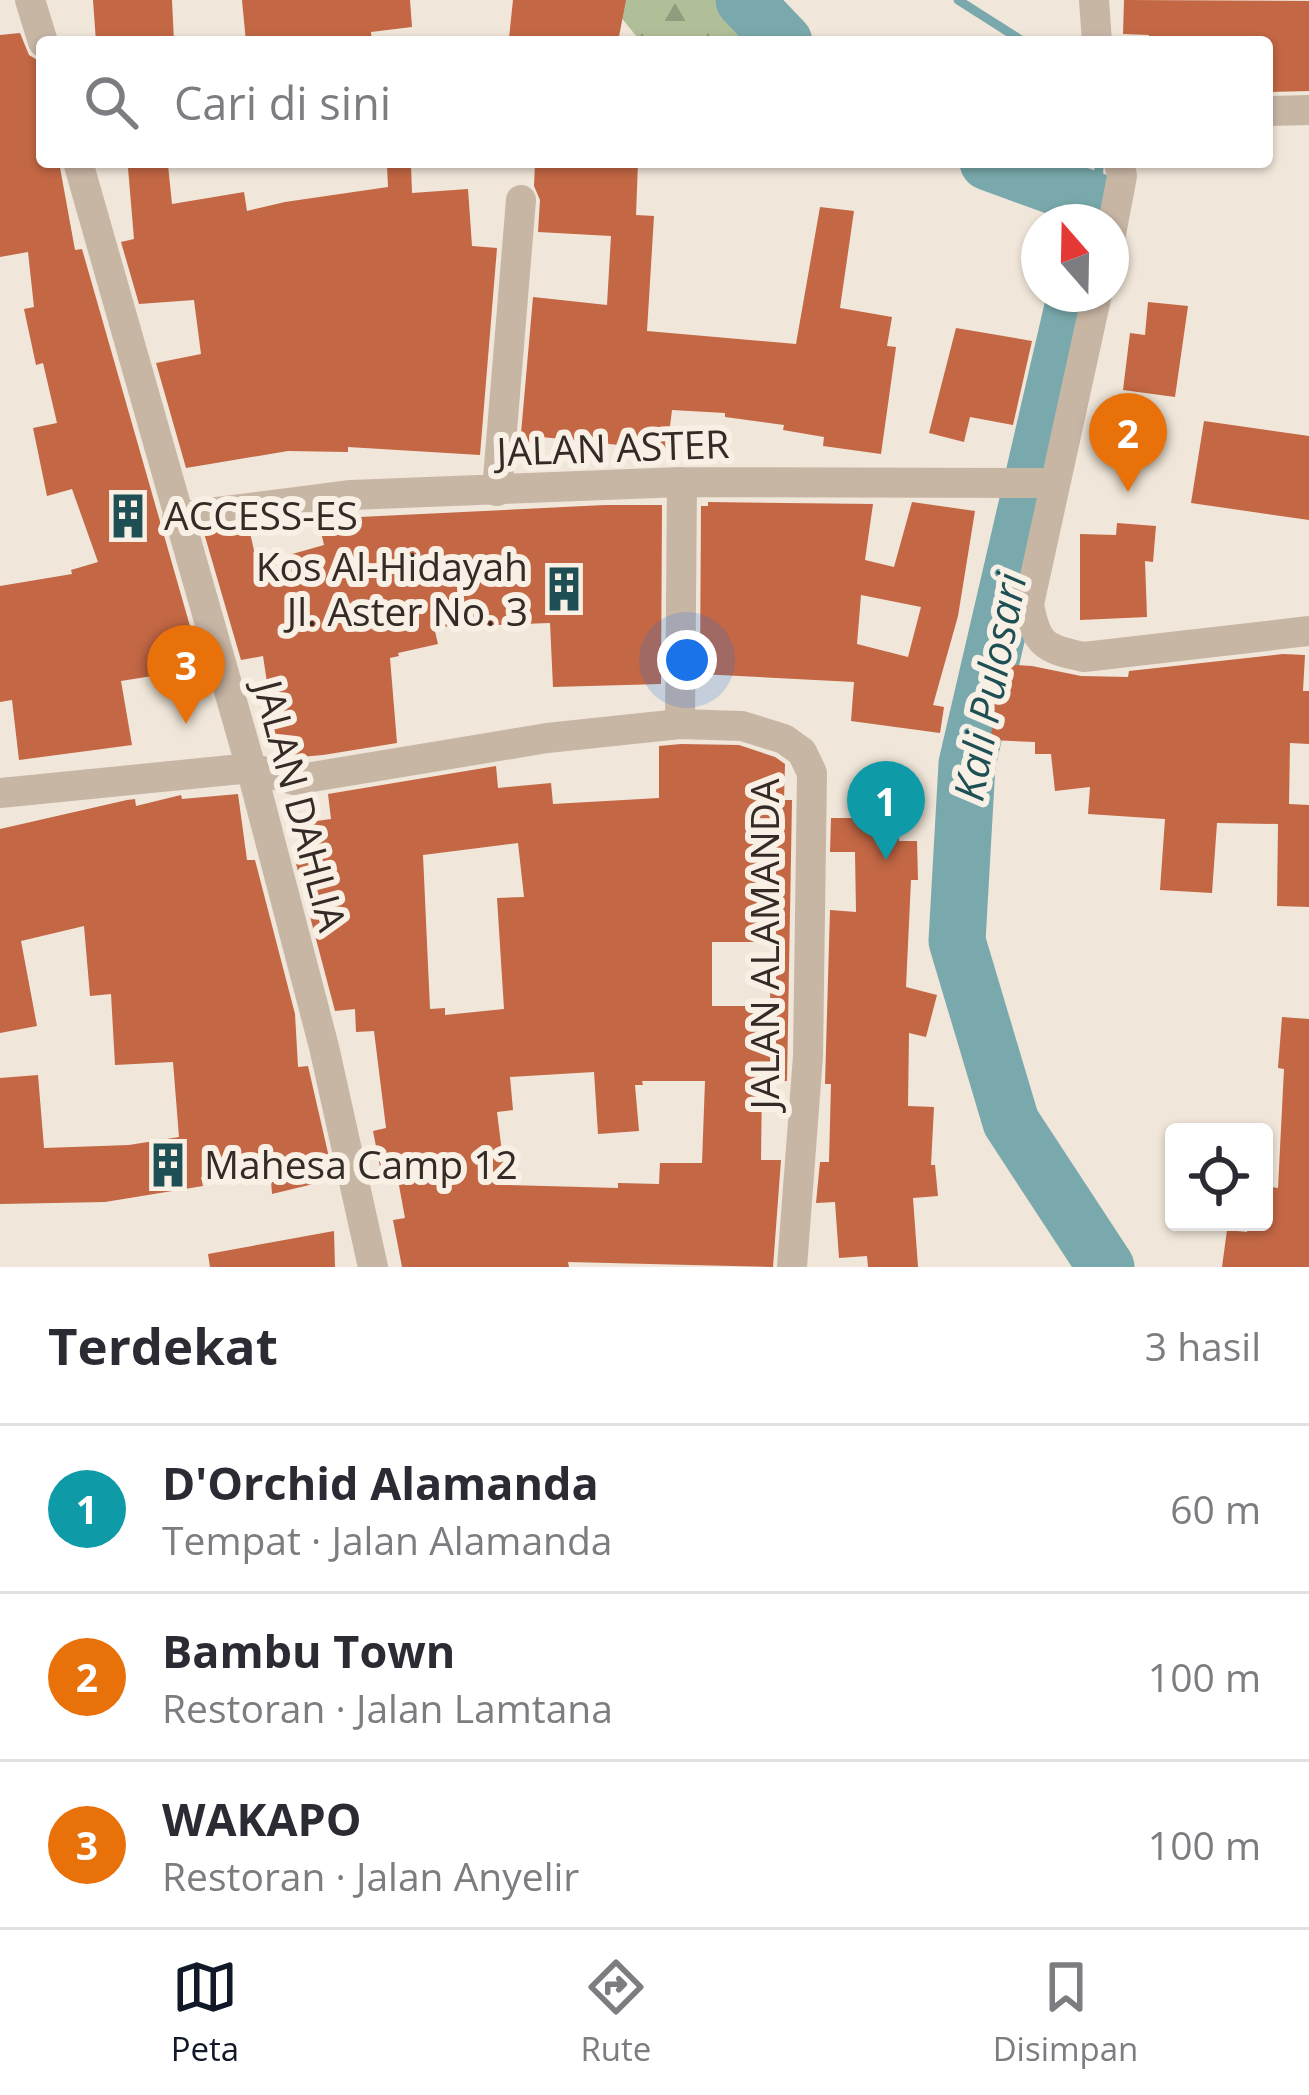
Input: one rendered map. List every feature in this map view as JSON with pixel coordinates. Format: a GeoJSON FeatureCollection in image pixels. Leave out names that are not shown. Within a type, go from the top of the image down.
{"type":"FeatureCollection","features":[{"type":"Feature","properties":{"kind":"street"},"geometry":{"type":"LineString","coordinates":[[30,0],[41,36]]}},
{"type":"Feature","properties":{"kind":"street"},"geometry":{"type":"LineString","coordinates":[[1094,0],[1096,36]]}},
{"type":"Feature","properties":{"kind":"street"},"geometry":{"type":"LineString","coordinates":[[1273,111],[1309,110]]}},
{"type":"Feature","properties":{"kind":"street","name":"JALAN DAHLIA"},"geometry":{"type":"LineString","coordinates":[[80,168],[251,768],[324,1047],[373,1267]]}},
{"type":"Feature","properties":{"kind":"street"},"geometry":{"type":"LineString","coordinates":[[1117,204],[1120,168]]}},
{"type":"Feature","properties":{"kind":"street"},"geometry":{"type":"LineString","coordinates":[[497,491],[521,200]]}},
{"type":"Feature","properties":{"kind":"street"},"geometry":{"type":"LineString","coordinates":[[1093,312],[1029,604],[1034,632],[1052,650],[1084,657],[1309,632]]}},
{"type":"Feature","properties":{"kind":"street"},"geometry":{"type":"LineString","coordinates":[[680,724],[682,482]]}},
{"type":"Feature","properties":{"kind":"street","name":"JALAN ASTER"},"geometry":{"type":"LineString","coordinates":[[177,517],[351,495],[682,482],[1054,483]]}},
{"type":"Feature","properties":{"kind":"street","name":"JALAN ALAMANDA"},"geometry":{"type":"LineString","coordinates":[[0,793],[251,768],[294,780],[548,738],[680,724],[742,727],[784,739],[802,752],[812,773],[808,1056],[792,1267]]}},
{"type":"Feature","properties":{"kind":"green space"},"geometry":{"type":"Polygon","coordinates":[[[607,0],[744,0],[778,36],[636,36],[607,0]]]}},
{"type":"Feature","properties":{"kind":"building"},"geometry":{"type":"Polygon","coordinates":[[[93,0],[172,0],[174,36],[96,36],[93,0]]]}},
{"type":"Feature","properties":{"kind":"building"},"geometry":{"type":"Polygon","coordinates":[[[242,0],[410,0],[412,27],[371,32],[371,36],[245,36],[242,0]]]}},
{"type":"Feature","properties":{"kind":"building"},"geometry":{"type":"Polygon","coordinates":[[[513,0],[626,0],[619,36],[509,36],[513,0]]]}},
{"type":"Feature","properties":{"kind":"building"},"geometry":{"type":"Polygon","coordinates":[[[1124,0],[1309,1],[1309,91],[1273,92],[1273,36],[1123,34],[1124,0]]]}},
{"type":"Feature","properties":{"kind":"building"},"geometry":{"type":"Polygon","coordinates":[[[20,33],[29,55],[36,59],[36,168],[60,168],[75,250],[82,249],[202,668],[121,681],[132,745],[19,760],[12,700],[0,702],[0,586],[72,574],[71,570],[98,562],[72,489],[47,496],[33,428],[57,423],[43,363],[36,365],[24,309],[34,307],[28,252],[0,257],[0,35],[20,33]]]}},
{"type":"Feature","properties":{"kind":"building"},"geometry":{"type":"Polygon","coordinates":[[[128,168],[168,168],[172,204],[244,192],[247,211],[388,187],[387,168],[411,168],[412,193],[468,189],[472,246],[497,248],[480,455],[348,447],[348,452],[288,451],[186,468],[156,363],[201,354],[194,300],[139,304],[121,242],[134,239],[128,168]]]}},
{"type":"Feature","properties":{"kind":"building"},"geometry":{"type":"Polygon","coordinates":[[[535,168],[638,168],[636,215],[654,216],[647,331],[796,344],[820,207],[854,211],[840,308],[892,317],[887,346],[896,347],[881,454],[823,446],[824,437],[783,430],[784,425],[725,417],[725,413],[672,410],[667,450],[532,436],[531,446],[520,445],[533,297],[607,305],[611,236],[538,232],[540,200],[534,186],[535,168]]]}},
{"type":"Feature","properties":{"kind":"building"},"geometry":{"type":"Polygon","coordinates":[[[1148,302],[1188,306],[1175,397],[1123,390],[1130,333],[1145,335],[1148,302]]]}},
{"type":"Feature","properties":{"kind":"building"},"geometry":{"type":"Polygon","coordinates":[[[956,328],[1032,341],[1013,425],[970,417],[964,442],[929,433],[956,328]]]}},
{"type":"Feature","properties":{"kind":"building"},"geometry":{"type":"Polygon","coordinates":[[[1204,421],[1309,436],[1309,520],[1191,503],[1204,421]]]}},
{"type":"Feature","properties":{"kind":"building"},"geometry":{"type":"Polygon","coordinates":[[[708,502],[873,504],[865,560],[894,567],[912,502],[975,511],[958,616],[933,705],[944,707],[940,733],[851,721],[854,682],[700,674],[701,506],[708,502]],[[861,595],[857,644],[908,657],[921,607],[861,595]]]}},
{"type":"Feature","properties":{"kind":"building"},"geometry":{"type":"Polygon","coordinates":[[[662,505],[661,684],[553,687],[550,623],[434,627],[438,644],[390,658],[397,743],[323,755],[278,755],[263,656],[241,660],[204,533],[249,528],[257,564],[324,545],[318,519],[662,505]]]}},
{"type":"Feature","properties":{"kind":"building"},"geometry":{"type":"Polygon","coordinates":[[[1117,523],[1156,526],[1153,562],[1145,561],[1147,617],[1080,620],[1080,534],[1116,535],[1117,523]]]}},
{"type":"Feature","properties":{"kind":"building"},"geometry":{"type":"Polygon","coordinates":[[[1305,655],[1303,691],[1309,691],[1309,744],[1290,743],[1289,804],[1309,805],[1309,907],[1277,906],[1278,824],[1217,823],[1212,893],[1160,890],[1165,819],[1088,814],[1090,787],[1055,791],[1051,754],[1035,754],[1035,742],[991,740],[996,664],[1081,676],[1128,677],[1129,671],[1305,655]]]}},
{"type":"Feature","properties":{"kind":"building"},"geometry":{"type":"Polygon","coordinates":[[[739,745],[785,764],[784,800],[792,800],[787,1081],[762,1080],[761,1160],[781,1160],[773,1267],[568,1262],[569,1267],[402,1267],[393,1220],[405,1218],[396,1169],[381,1172],[373,1131],[386,1128],[374,1031],[356,1032],[355,1009],[335,1011],[294,856],[313,854],[309,822],[331,819],[328,794],[496,766],[498,788],[551,783],[553,804],[659,798],[659,746],[739,745]],[[518,843],[423,855],[430,1009],[445,1008],[445,1015],[504,1009],[497,898],[524,897],[518,843]],[[712,942],[712,1006],[770,1006],[771,942],[712,942]],[[594,1072],[510,1077],[513,1110],[497,1112],[506,1185],[618,1188],[618,1183],[659,1184],[660,1163],[702,1163],[705,1081],[642,1081],[643,1085],[635,1085],[639,1131],[598,1134],[594,1072]]]}},
{"type":"Feature","properties":{"kind":"building"},"geometry":{"type":"Polygon","coordinates":[[[238,794],[247,860],[255,860],[295,1014],[298,1067],[308,1066],[334,1179],[272,1194],[271,1180],[201,1177],[203,1186],[105,1202],[0,1204],[0,1078],[38,1075],[44,1148],[129,1145],[179,1137],[173,1062],[115,1065],[111,994],[90,996],[84,926],[21,941],[37,1026],[0,1033],[0,829],[127,800],[135,799],[136,806],[181,795],[182,799],[238,794]]]}},
{"type":"Feature","properties":{"kind":"building"},"geometry":{"type":"Polygon","coordinates":[[[831,818],[898,818],[899,841],[917,841],[918,880],[911,880],[906,987],[937,995],[926,1037],[909,1033],[908,1106],[934,1107],[931,1165],[935,1165],[938,1196],[913,1198],[918,1267],[868,1267],[867,1256],[839,1258],[835,1202],[816,1203],[820,1162],[829,1162],[831,1084],[825,1084],[830,910],[856,912],[855,852],[830,852],[831,818]]]}},
{"type":"Feature","properties":{"kind":"building"},"geometry":{"type":"Polygon","coordinates":[[[1282,1017],[1309,1019],[1309,1267],[1222,1267],[1227,1231],[1273,1231],[1284,1069],[1278,1068],[1282,1017]]]}},
{"type":"Feature","properties":{"kind":"building"},"geometry":{"type":"Polygon","coordinates":[[[334,1231],[335,1267],[210,1267],[208,1254],[334,1231]]]}},
{"type":"Feature","properties":{"kind":"waterway","name":"Kali Pulosari"},"geometry":{"type":"LineString","coordinates":[[744,0],[778,36]]}},
{"type":"Feature","properties":{"kind":"waterway"},"geometry":{"type":"LineString","coordinates":[[958,0],[1015,36]]}},
{"type":"Feature","properties":{"kind":"waterway","name":"Kali Pulosari"},"geometry":{"type":"LineString","coordinates":[[1004,168],[1098,204]]}},
{"type":"Feature","properties":{"kind":"waterway"},"geometry":{"type":"LineString","coordinates":[[1098,202],[1099,168]]}},
{"type":"Feature","properties":{"kind":"waterway","name":"Kali Pulosari"},"geometry":{"type":"LineString","coordinates":[[1072,312],[967,764],[957,941],[1011,1122],[1106,1267]]}},
{"type":"Feature","properties":{"kind":"place","name":"Bambu Town"},"geometry":{"type":"Point","coordinates":[1128,492]}},
{"type":"Feature","properties":{"kind":"place","name":"ACCESS-ES"},"geometry":{"type":"Point","coordinates":[128,516]}},
{"type":"Feature","properties":{"kind":"place","name":"Kos Al-Hidayah Jl. Aster No. 3"},"geometry":{"type":"Point","coordinates":[564,589]}},
{"type":"Feature","properties":{"kind":"place","name":"WAKAPO"},"geometry":{"type":"Point","coordinates":[186,724]}},
{"type":"Feature","properties":{"kind":"place","name":"D'Orchid Alamanda"},"geometry":{"type":"Point","coordinates":[886,860]}},
{"type":"Feature","properties":{"kind":"place","name":"Mahesa Camp 12"},"geometry":{"type":"Point","coordinates":[168,1165]}}]}
